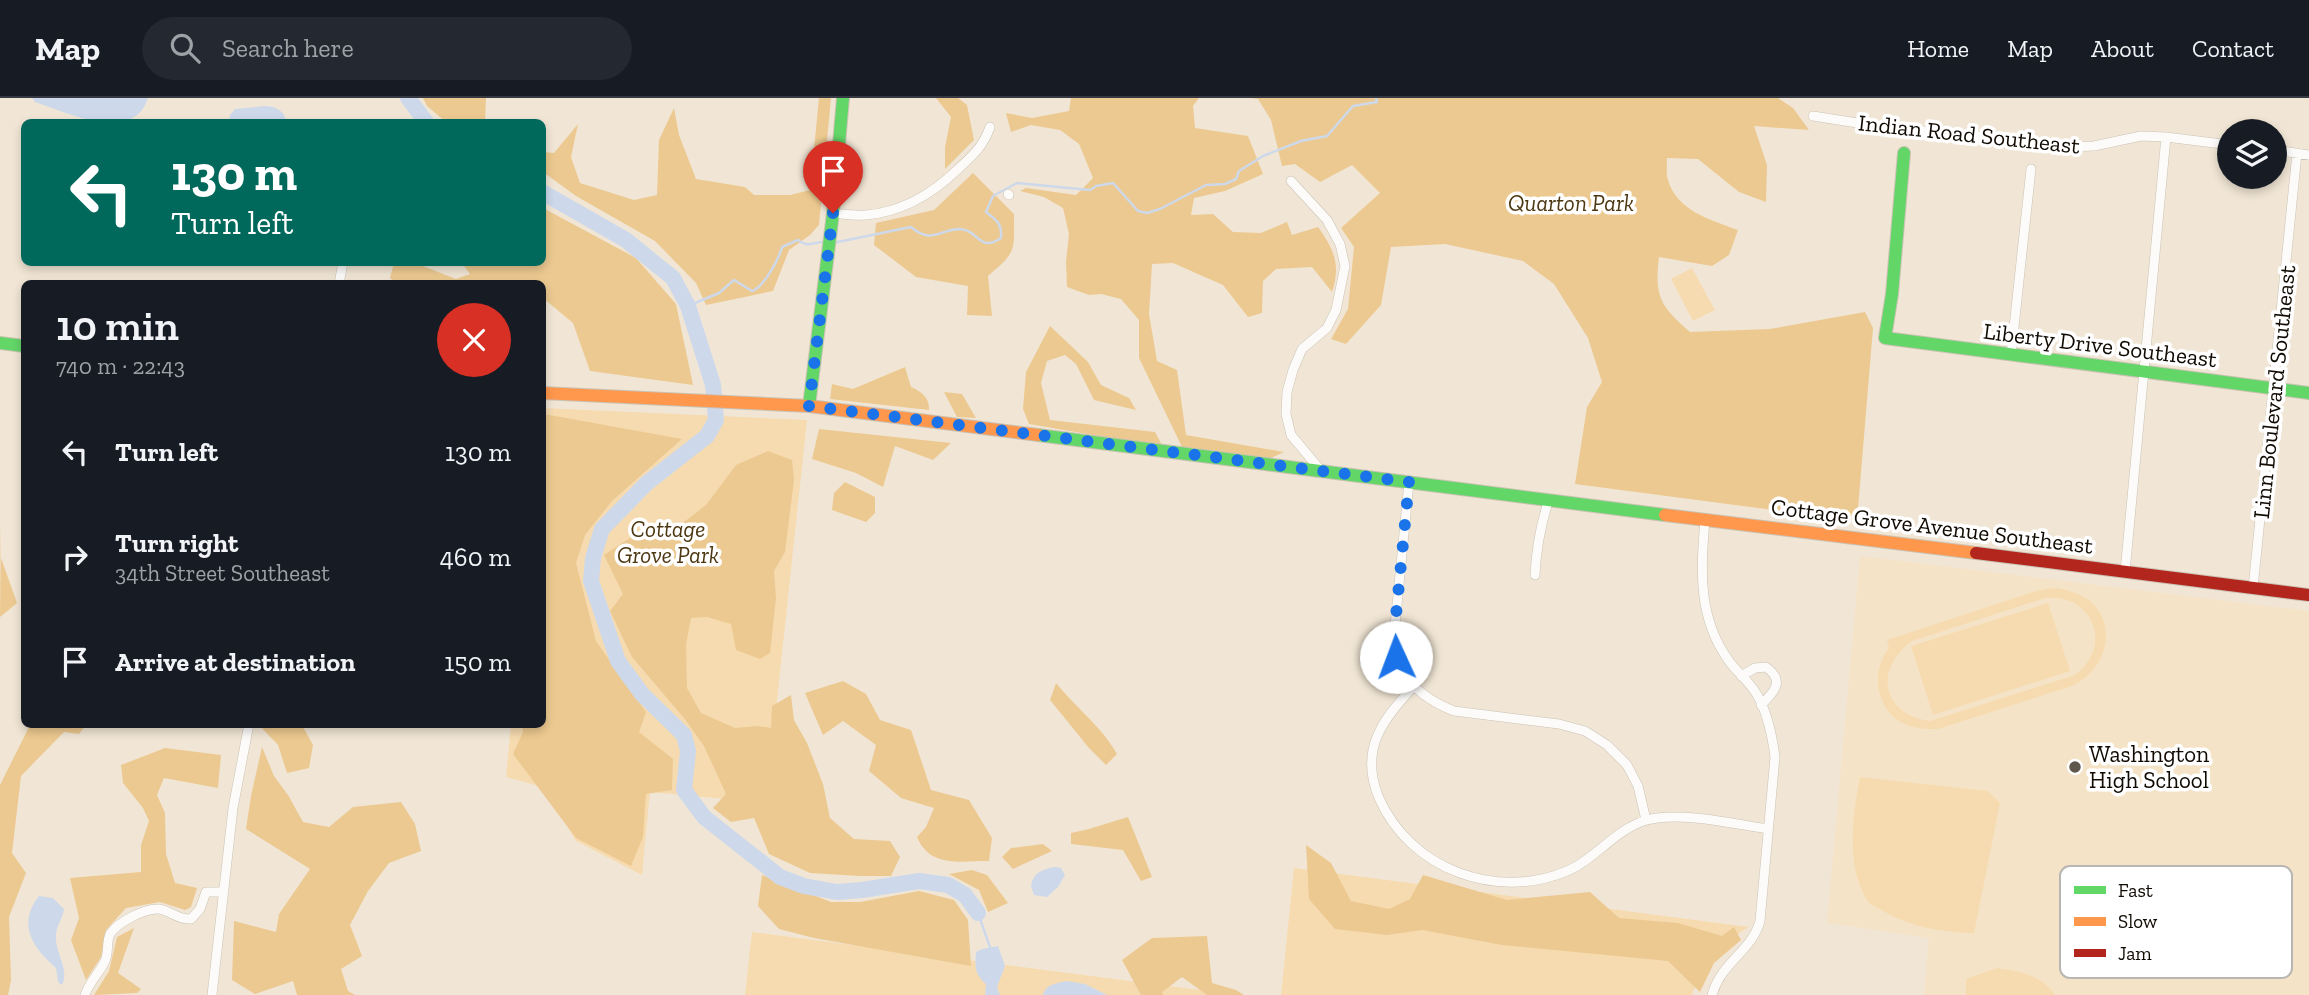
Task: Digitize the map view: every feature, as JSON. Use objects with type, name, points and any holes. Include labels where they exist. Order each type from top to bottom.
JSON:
[{"type":"main road","points":[[809,406],[844,98]]},
{"type":"main road","name":"Liberty Drive Southeast","points":[[1904,153],[1892,294],[1885,338],[2309,393]]},
{"type":"main road","points":[[0,343],[21,346]]},
{"type":"main road","name":"Cottage Grove Avenue Southeast","points":[[546,393],[809,406],[2309,595]]},
{"type":"street","name":"Indian Road Southeast","points":[[1813,116],[2064,147],[2094,146],[2141,136],[2166,136],[2217,143]]},
{"type":"street","points":[[833,213],[865,215],[920,200],[974,154],[984,143],[990,127]]},
{"type":"street","points":[[2125,572],[2166,136]]},
{"type":"street","points":[[2287,152],[2309,155]]},
{"type":"street","name":"Linn Boulevard Southeast","points":[[2253,588],[2297,153]]},
{"type":"street","points":[[2011,355],[2031,169]]},
{"type":"street","points":[[1291,181],[1327,220],[1340,244],[1345,266],[1336,310],[1327,328],[1302,349],[1287,392],[1286,414],[1291,435],[1322,472]]},
{"type":"street","points":[[1409,482],[1394,636],[1396,657],[1403,673],[1422,694],[1438,705],[1454,711],[1559,724],[1585,731],[1607,745],[1627,765],[1638,786],[1646,820]]},
{"type":"street","points":[[1535,575],[1540,531],[1549,499]]},
{"type":"street","points":[[1705,519],[1701,571],[1703,601],[1728,660],[1754,690],[1761,705],[1772,737],[1775,757],[1760,921],[1756,934],[1724,968],[1712,995]]},
{"type":"street","points":[[1741,676],[1755,668],[1766,667],[1774,673],[1777,682],[1773,693],[1761,705]]},
{"type":"street","points":[[1414,686],[1380,726],[1371,764],[1374,783],[1389,817],[1412,846],[1449,870],[1493,881],[1517,882],[1544,878],[1568,871],[1612,838],[1646,820],[1665,817],[1768,829]]},
{"type":"street","points":[[212,995],[233,808],[248,728]]},
{"type":"street","points":[[85,995],[107,957],[110,935],[121,924],[144,912],[157,909],[191,919],[200,909],[206,892],[224,892]]},
{"type":"shaded area","name":"Washington High School","points":[[1860,556],[2309,611],[2309,995],[1924,995],[1929,938],[1827,923]]},
{"type":"green space","points":[[423,98],[486,98],[485,119],[442,119],[427,106]]},
{"type":"green space","points":[[819,98],[831,98],[819,225],[789,250],[773,291],[706,305],[696,283],[655,241],[576,196],[546,174],[546,152],[554,153],[578,124],[571,157],[580,183],[634,200],[657,195],[659,140],[674,108],[679,135],[696,179],[745,187],[754,195],[790,195],[810,190]]},
{"type":"green space","points":[[936,98],[958,98],[967,105],[974,140],[945,169],[945,147],[951,117]]},
{"type":"green space","points":[[1071,98],[1199,98],[1193,106],[1195,128],[1248,136],[1263,174],[1225,191],[1194,198],[1191,215],[1213,214],[1233,232],[1261,233],[1287,222],[1292,235],[1318,227],[1328,243],[1336,265],[1332,292],[1312,267],[1276,269],[1263,281],[1262,313],[1248,317],[1223,285],[1173,263],[1152,264],[1149,314],[1157,361],[1177,370],[1186,435],[1284,452],[1271,458],[1183,449],[1139,358],[1139,320],[1121,299],[1101,294],[1089,295],[1067,287],[1069,234],[1063,208],[1044,197],[1020,191],[1026,188],[1076,195],[1093,178],[1079,144],[1060,130],[1031,125],[1011,132],[1006,113],[1032,118],[1069,111]]},
{"type":"green space","name":"Quarton Park","points":[[1252,98],[1778,98],[1793,108],[1809,130],[1754,126],[1767,165],[1766,202],[1739,192],[1698,159],[1667,158],[1668,180],[1679,199],[1696,213],[1738,230],[1729,255],[1712,266],[1659,257],[1659,292],[1666,308],[1690,332],[1770,329],[1865,312],[1873,328],[1857,521],[1575,484],[1587,407],[1602,382],[1588,338],[1554,284],[1523,261],[1445,244],[1391,247],[1381,305],[1346,344],[1331,339],[1348,309],[1354,247],[1341,228],[1380,193],[1352,165],[1320,182],[1295,164],[1282,166],[1271,120],[1258,99]]},
{"type":"green space","points":[[973,173],[1014,214],[1012,250],[988,276],[992,316],[967,315],[968,286],[916,277],[874,245],[876,223],[934,210]]},
{"type":"green space","points":[[546,210],[636,258],[676,304],[693,385],[590,371],[573,323],[546,300],[546,280],[392,280],[390,278],[393,266],[423,266],[456,279],[470,274],[464,266],[546,266]]},
{"type":"green space","points":[[1692,268],[1715,310],[1693,321],[1671,279]]},
{"type":"green space","points":[[1050,326],[1088,362],[1101,385],[1129,398],[1136,410],[1094,400],[1076,364],[1065,355],[1047,361],[1041,383],[1050,420],[1155,432],[1163,447],[1029,424],[1023,409],[1026,372]]},
{"type":"green space","points":[[905,367],[911,387],[924,395],[929,410],[830,399],[832,384],[853,389]]},
{"type":"green space","points":[[944,392],[962,394],[976,418],[957,417]]},
{"type":"green space","name":"Cottage Grove Park","points":[[546,408],[807,420],[766,803],[650,792],[642,875],[576,841],[543,787],[506,777],[511,728],[546,728]]},
{"type":"green space","points":[[546,414],[682,439],[612,501],[585,535],[576,563],[596,641],[646,712],[639,732],[673,759],[672,790],[646,794],[643,837],[631,866],[576,838],[513,754],[522,728],[546,728]]},
{"type":"green space","points":[[819,429],[951,443],[933,460],[895,446],[883,487],[856,473],[812,459]]},
{"type":"green space","points":[[768,451],[792,460],[794,480],[785,552],[774,571],[776,598],[770,653],[760,659],[736,650],[731,624],[707,617],[691,618],[686,645],[687,688],[701,713],[735,728],[771,728],[772,706],[791,695],[794,720],[807,743],[823,784],[830,818],[854,839],[890,841],[900,857],[891,876],[810,873],[769,854],[754,818],[731,822],[713,808],[726,794],[704,746],[632,657],[610,611],[623,594],[604,555],[642,530],[679,526],[706,505],[736,465]]},
{"type":"green space","points":[[845,482],[875,497],[875,513],[866,522],[832,510],[834,493]]},
{"type":"green space","points":[[1,519],[1,558],[17,603],[0,617]]},
{"type":"green space","points":[[2063,589],[2081,596],[2090,601],[2105,624],[2104,650],[2099,662],[2081,681],[1938,729],[1909,726],[1895,718],[1888,710],[1882,701],[1878,679],[1879,668],[1889,648],[1887,640],[2036,591]],"holes":[[[2045,598],[2062,599],[2075,604],[2086,613],[2093,624],[2094,650],[2087,663],[2075,675],[1930,721],[1901,710],[1893,700],[1888,689],[1892,664],[1912,641]]]},
{"type":"green space","points":[[2048,603],[2070,671],[1933,715],[1911,646]]},
{"type":"green space","points":[[843,681],[866,694],[880,720],[911,730],[931,790],[969,800],[992,838],[989,861],[947,861],[930,854],[917,837],[926,827],[934,808],[901,798],[869,771],[876,745],[843,721],[823,735],[805,693]]},
{"type":"green space","points":[[1056,683],[1104,735],[1117,754],[1106,765],[1050,700]]},
{"type":"green space","points":[[28,728],[84,728],[79,734],[64,732],[21,776],[12,853],[26,873],[9,917],[11,980],[8,995],[0,995],[0,785]]},
{"type":"green space","points":[[262,728],[304,728],[313,745],[309,768],[287,773],[278,745]]},
{"type":"green space","points":[[262,747],[274,776],[303,822],[329,827],[353,807],[401,802],[415,824],[421,851],[389,863],[368,891],[350,925],[362,956],[341,969],[348,991],[355,995],[297,995],[293,981],[255,994],[232,980],[234,921],[276,932],[279,914],[310,869],[246,829]]},
{"type":"green space","points":[[165,748],[221,755],[218,788],[164,778],[157,795],[165,813],[166,854],[175,883],[197,888],[191,907],[185,910],[160,902],[126,908],[106,930],[101,957],[86,980],[71,940],[79,918],[70,878],[141,872],[141,845],[149,821],[143,808],[123,783],[121,765]]},
{"type":"green space","points":[[1860,777],[1988,791],[2000,803],[1974,933],[1937,930],[1914,924],[1891,915],[1868,901],[1860,886],[1853,855],[1853,823]]},
{"type":"green space","points":[[1128,817],[1152,877],[1141,881],[1123,850],[1071,844],[1071,833]]},
{"type":"green space","points":[[1043,844],[1052,851],[1013,869],[1002,857],[1011,848]]},
{"type":"green space","points":[[1306,845],[1331,863],[1351,901],[1389,909],[1410,899],[1423,875],[1507,900],[1590,892],[1619,918],[1678,923],[1722,936],[1734,927],[1741,940],[1714,963],[1700,992],[1668,961],[1502,945],[1422,930],[1387,935],[1335,929],[1309,899]]},
{"type":"green space","points":[[1294,868],[1749,927],[1715,956],[1692,995],[1281,995]]},
{"type":"green space","points":[[972,870],[987,875],[1008,903],[988,912],[979,890],[949,874]]},
{"type":"green space","points":[[762,875],[831,902],[860,902],[919,891],[954,900],[968,920],[971,966],[814,938],[779,929],[758,906]]},
{"type":"green space","points":[[134,928],[118,973],[141,989],[137,993],[94,995],[109,971],[117,937]]},
{"type":"green space","points":[[752,932],[1238,995],[745,995]]},
{"type":"green space","points":[[1207,936],[1212,983],[1244,995],[1207,995],[1182,977],[1162,992],[1163,995],[1141,995],[1122,960],[1152,938]]},
{"type":"green space","points":[[1997,968],[2037,978],[2055,995],[1966,995],[1966,979]]},
{"type":"water","points":[[32,98],[148,98],[140,112],[130,119],[80,118],[35,102]]},
{"type":"water","points":[[273,107],[285,119],[229,119],[235,109]]},
{"type":"water","points":[[1061,868],[1065,875],[1058,887],[1047,897],[1034,895],[1031,886],[1036,875],[1042,870]]},
{"type":"water","points":[[39,896],[53,898],[64,909],[56,936],[64,973],[62,985],[58,982],[56,968],[40,952],[30,935],[29,916]]},
{"type":"water","points":[[998,946],[1005,966],[997,987],[1000,995],[985,995],[986,984],[976,970],[976,952]]},
{"type":"water","points":[[1067,981],[1085,984],[1107,995],[1043,995],[1049,986]]},
{"type":"waterway","points":[[408,98],[424,119]]},
{"type":"waterway","points":[[833,243],[911,227],[930,236],[953,230],[966,230],[983,242],[994,242],[1001,238],[1001,229],[996,220],[986,212],[993,196],[1017,183],[1090,190],[1113,183],[1138,211],[1147,213],[1206,185],[1225,184],[1236,179],[1239,171],[1263,156],[1301,141],[1327,136],[1353,106],[1377,102],[1376,98]]},
{"type":"waterway","points":[[546,194],[626,240],[673,278],[688,306],[713,385],[716,420],[707,436],[647,483],[602,529],[593,558],[591,581],[618,661],[642,694],[684,735],[688,751],[684,790],[704,817],[780,877],[804,886],[837,892],[919,881],[948,885],[965,895],[978,913]]},
{"type":"waterway","points":[[688,306],[719,293],[734,280],[752,291],[756,289],[770,272],[782,247],[798,240],[808,244],[826,242]]},
{"type":"waterway","points":[[978,913],[991,950]]},
{"type":"traffic: fast","points":[[809,406],[833,213],[843,98]]},
{"type":"traffic: fast","points":[[1904,153],[1892,294],[1885,338],[2309,393]]},
{"type":"traffic: fast","points":[[0,343],[21,346]]},
{"type":"traffic: fast","points":[[1038,435],[1665,515]]},
{"type":"traffic: slow","points":[[546,393],[809,406],[1038,435]]},
{"type":"traffic: slow","points":[[1665,515],[1976,553]]},
{"type":"traffic: jam","points":[[1976,553],[2309,595]]},
{"type":"place","name":"Washington High School","points":[[2075,767]]},
{"type":"route","points":[[833,213],[809,406],[1409,482],[1394,636],[1396,657]]}]
